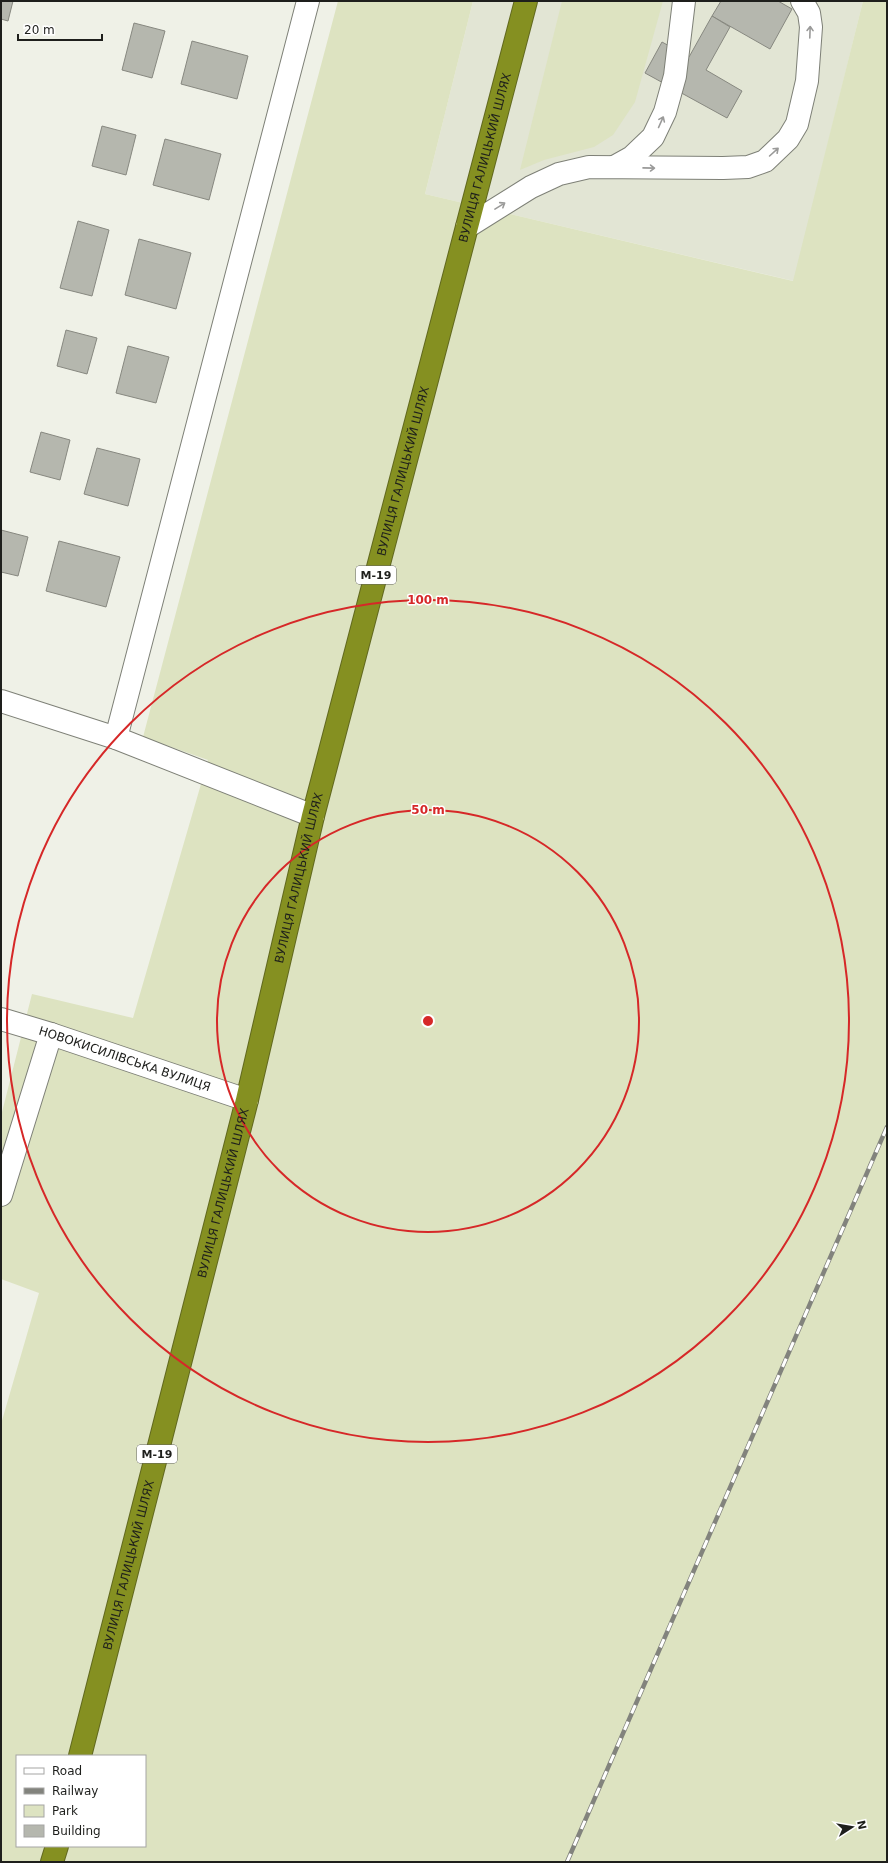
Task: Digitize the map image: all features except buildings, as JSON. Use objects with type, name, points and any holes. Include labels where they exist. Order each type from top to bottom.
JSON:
[{"type":"highway","name":"ВУЛИЦЯ ГАЛИЦЬКИЙ ШЛЯХ","points":[[80,1755],[247,1100],[313,816],[526,1]]},
{"type":"highway","points":[[52,1862],[57,1847]]},
{"type":"street","points":[[116,738],[308,1]]},
{"type":"street","points":[[614,167],[632,157],[653,137],[665,112],[675,76],[684,1]]},
{"type":"street","points":[[467,227],[531,187],[559,174],[589,167],[723,168],[748,167],[765,161],[788,139],[797,124],[807,82],[811,27],[809,13],[802,1]]},
{"type":"street","points":[[1,701],[116,738],[313,816]]},
{"type":"street","name":"НОВОКИСИЛІВСЬКА ВУЛИЦЯ","points":[[1,1019],[247,1100]]},
{"type":"street","points":[[1,1194],[50,1034]]},
{"type":"shaded area","points":[[473,1],[863,1],[794,281],[425,194]]},
{"type":"green space","points":[[338,1],[473,1],[425,194],[793,281],[863,1],[887,1],[887,1862],[1,1862],[1,1424],[39,1293],[1,1279],[1,1116],[32,994],[133,1018],[208,760],[143,737]]},
{"type":"green space","points":[[562,1],[663,1],[635,102],[613,135],[594,147],[544,160],[520,170]]},
{"type":"railway","points":[[567,1862],[887,1127]]}]
